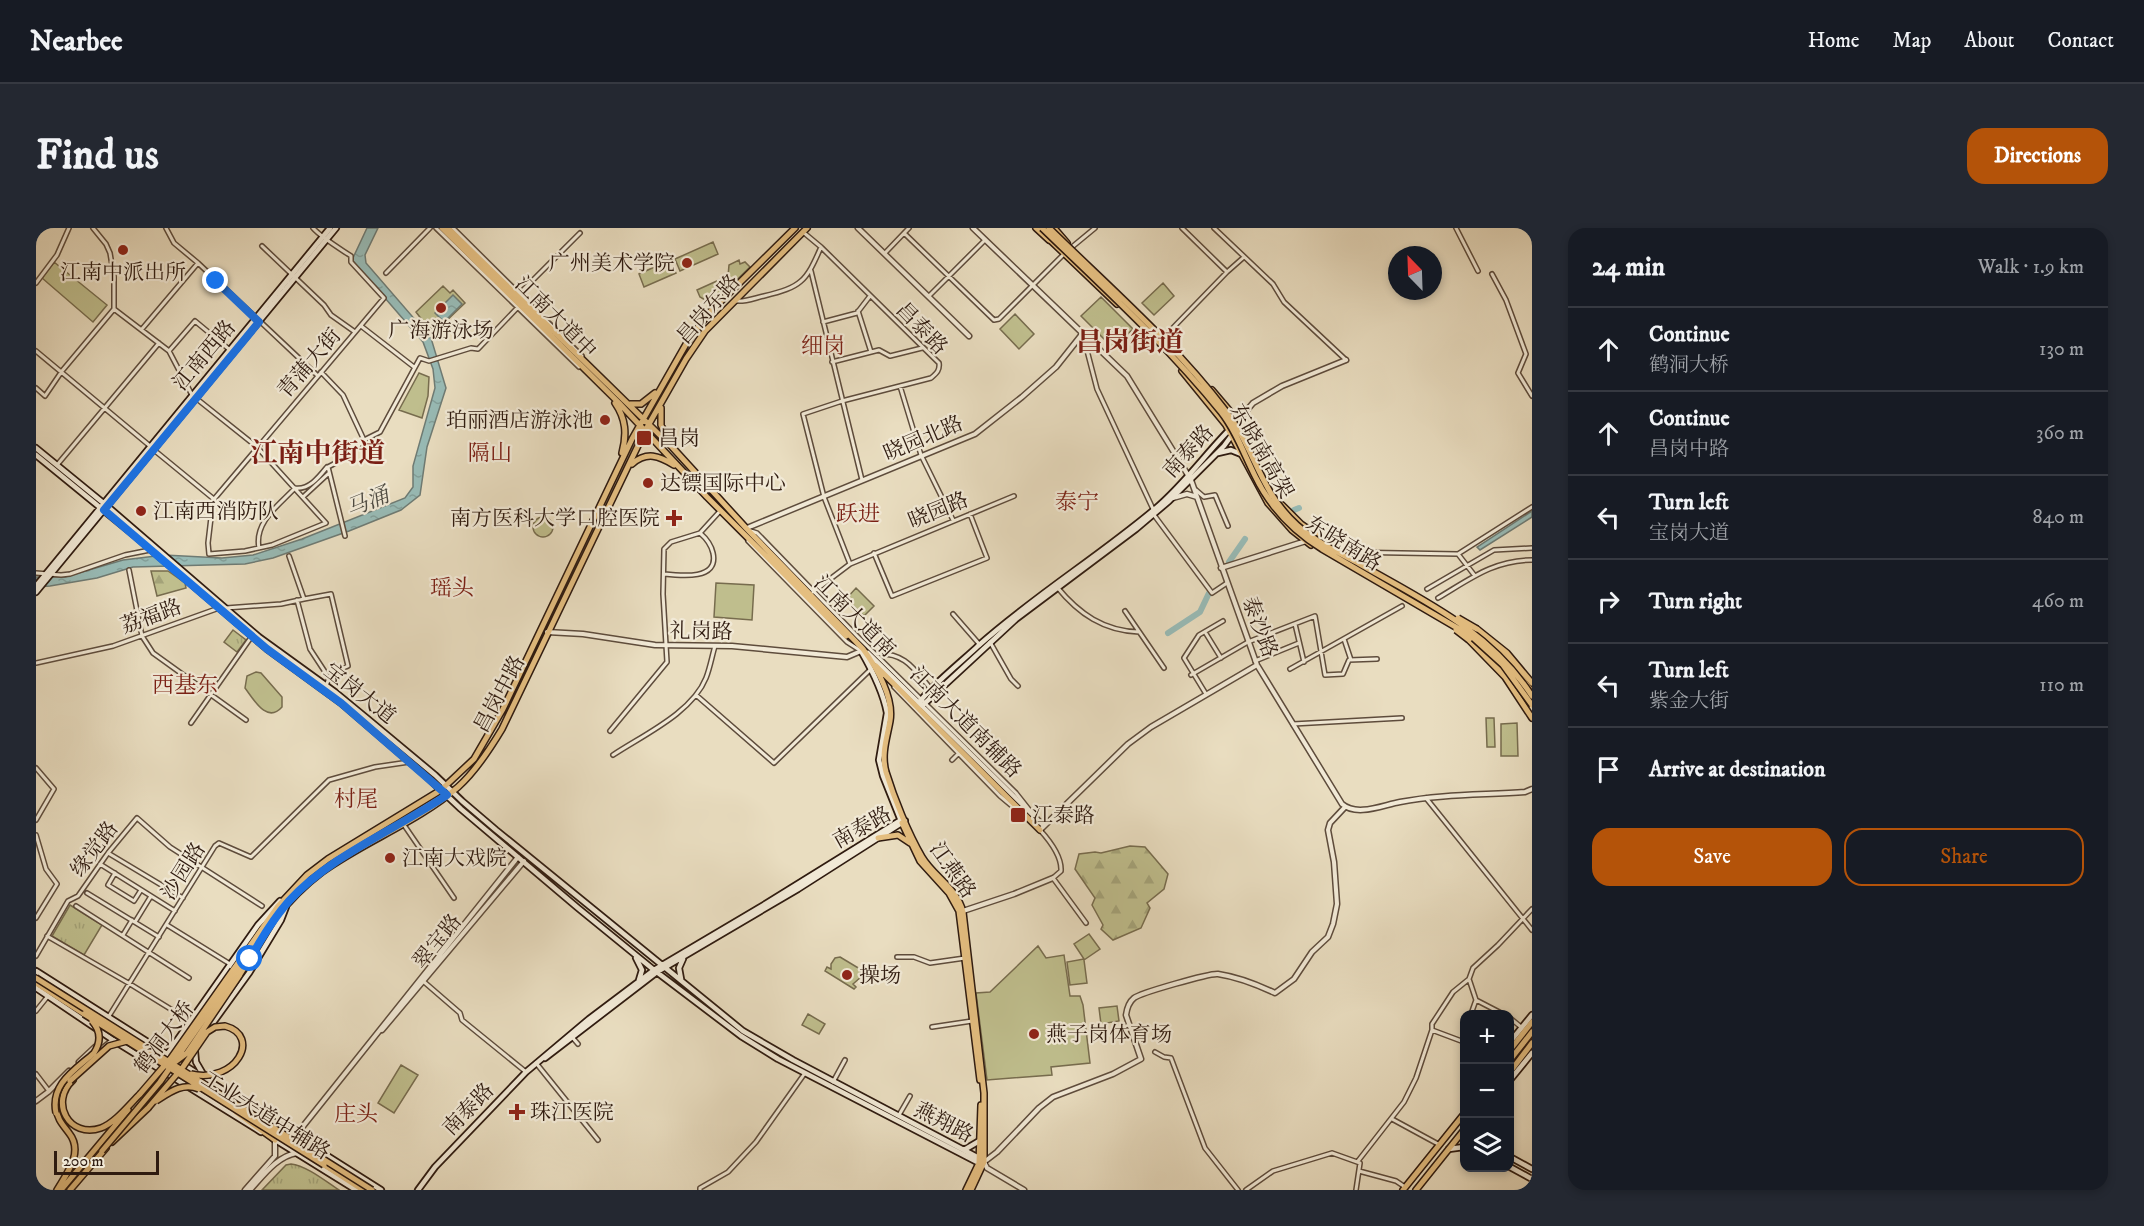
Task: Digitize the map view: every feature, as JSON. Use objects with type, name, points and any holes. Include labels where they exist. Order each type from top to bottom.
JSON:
[{"type":"main road","points":[[325,238],[330,228]]},
{"type":"main road","points":[[36,590],[325,238],[336,228]]},
{"type":"main road","name":"江南大道中","points":[[442,228],[455,243],[589,365],[649,424]]},
{"type":"main road","name":"江南大道中","points":[[448,228],[466,243],[645,431]]},
{"type":"main road","name":"昌岗东路","points":[[643,418],[699,324],[795,228]]},
{"type":"main road","name":"东晓南路","points":[[1037,228],[1165,352],[1216,410],[1231,432],[1268,504],[1286,525],[1306,541],[1464,633],[1500,666],[1532,710]]},
{"type":"main road","name":"东晓南高架","points":[[1037,228],[1167,350],[1216,406],[1234,431],[1261,488],[1285,520],[1316,545],[1465,632],[1487,649],[1513,676],[1532,705]]},
{"type":"main road","name":"东晓南路","points":[[1053,228],[1164,337],[1220,399],[1237,422],[1269,487],[1283,507],[1301,524],[1324,540],[1477,632],[1511,663],[1532,692]]},
{"type":"main road","name":"东晓南高架","points":[[1053,228],[1171,347],[1222,406],[1237,427],[1266,487],[1286,514],[1316,539],[1443,612],[1482,638],[1509,665],[1532,696]]},
{"type":"main road","name":"昌岗东路","points":[[649,424],[705,331],[805,230]]},
{"type":"main road","name":"江南西路","points":[[194,397],[230,350],[257,321]]},
{"type":"main road","points":[[630,404],[637,405],[646,402],[663,383]]},
{"type":"main road","points":[[607,391],[625,420],[626,441],[619,466]]},
{"type":"main road","points":[[662,403],[661,425],[672,447]]},
{"type":"main road","name":"昌岗中路","points":[[286,900],[307,875],[328,859],[444,788],[466,769],[490,732],[643,418]]},
{"type":"main road","name":"南泰路","points":[[1154,513],[1216,454],[1237,422]]},
{"type":"main road","name":"昌岗中路","points":[[286,900],[323,872],[450,794],[478,766],[498,736],[541,650],[649,424]]},
{"type":"main road","name":"江南大道南","points":[[649,424],[792,579],[956,739],[960,752],[1042,828]]},
{"type":"main road","name":"江南大道南","points":[[645,431],[721,510],[745,530]]},
{"type":"main road","name":"南泰路","points":[[921,703],[1012,617],[1057,586],[1173,498],[1231,432]]},
{"type":"main road","name":"宝岗大道","points":[[36,448],[103,507]]},
{"type":"main road","points":[[1216,454],[1231,450],[1242,455]]},
{"type":"main road","name":"宝岗大道","points":[[36,455],[136,534],[253,636],[332,696],[409,762],[444,788]]},
{"type":"main road","points":[[628,467],[642,457],[654,455],[681,469]]},
{"type":"main road","name":"宝岗大道","points":[[136,534],[151,550],[222,608],[271,647],[326,686],[444,788],[556,890],[655,971]]},
{"type":"main road","points":[[1358,564],[1478,629],[1507,653],[1532,682]]},
{"type":"main road","name":"南泰路","points":[[933,691],[1057,586]]},
{"type":"main road","points":[[1418,603],[1461,634],[1488,659],[1509,683],[1532,718]]},
{"type":"main road","points":[[533,646],[537,644],[541,650]]},
{"type":"main road","name":"江燕路","points":[[864,649],[884,688],[891,712],[884,763],[910,843],[920,861],[961,910],[980,1083],[981,1161],[966,1190]]},
{"type":"main road","name":"江燕路","points":[[864,649],[887,713],[880,754],[881,770],[903,821],[923,858],[956,895],[961,910],[982,1072],[981,1161],[971,1190]]},
{"type":"main road","name":"江南大道南","points":[[871,662],[893,683],[921,703]]},
{"type":"main road","points":[[884,688],[887,684],[893,683]]},
{"type":"main road","name":"宝岗大道","points":[[450,794],[663,967]]},
{"type":"main road","name":"南泰路","points":[[420,1190],[445,1160],[537,1064],[637,982],[685,956],[903,821]]},
{"type":"main road","name":"南泰路","points":[[663,967],[903,821]]},
{"type":"main road","points":[[878,838],[898,836],[910,843]]},
{"type":"main road","points":[[286,900],[281,920],[249,973],[171,1076],[161,1078],[158,1068],[167,1053],[190,1022],[262,937],[286,900]]},
{"type":"main road","name":"鹤洞大桥","points":[[59,1190],[171,1058],[286,900]]},
{"type":"main road","points":[[631,951],[642,970],[637,982]]},
{"type":"main road","points":[[684,984],[679,976],[679,968],[685,956]]},
{"type":"main road","name":"燕翔路","points":[[663,967],[762,1044],[963,1153]]},
{"type":"main road","name":"工业大道中辅路","points":[[36,971],[381,1190]]},
{"type":"main road","points":[[153,1057],[168,1062],[177,1061],[183,1057],[234,971]]},
{"type":"main road","points":[[69,1190],[160,1082],[234,971]]},
{"type":"main road","name":"南泰路","points":[[420,1190],[435,1167],[526,1072],[655,971]]},
{"type":"main road","name":"燕翔路","points":[[655,971],[749,1043],[981,1161]]},
{"type":"main road","points":[[36,978],[372,1190]]},
{"type":"main road","points":[[36,983],[363,1190]]},
{"type":"main road","name":"工业大道中辅路","points":[[36,988],[113,1040],[262,1132]]},
{"type":"main road","points":[[93,1027],[101,1022],[103,1012]]},
{"type":"main road","points":[[59,1190],[72,1164],[75,1149],[72,1137],[56,1113],[55,1098],[59,1086],[94,1053],[98,1044],[98,1028],[84,1014]]},
{"type":"main road","points":[[1514,1039],[1532,1015]]},
{"type":"main road","points":[[1514,1042],[1532,1022]]},
{"type":"main road","points":[[102,1151],[148,1108],[180,1071],[183,1067],[186,1063],[205,1035],[210,1030],[225,1026],[232,1028],[239,1035],[242,1047],[240,1056],[222,1073],[210,1076],[194,1075],[188,1073],[182,1070],[176,1066]]},
{"type":"main road","points":[[1514,1054],[1532,1032]]},
{"type":"main road","points":[[153,1044],[165,1046],[178,1039]]},
{"type":"main road","points":[[56,1113],[61,1090],[106,1048],[121,1041],[134,1041],[142,1045]]},
{"type":"main road","points":[[1514,1066],[1532,1043]]},
{"type":"main road","points":[[140,1094],[108,1124],[94,1130],[83,1129],[75,1125],[66,1116],[62,1106],[62,1096],[66,1087],[109,1048],[116,1044],[127,1044],[147,1053]]},
{"type":"main road","points":[[196,1045],[194,1052],[196,1062],[206,1078]]},
{"type":"main road","points":[[1514,1074],[1532,1053]]},
{"type":"main road","points":[[185,1085],[193,1076],[217,1089],[227,1091]]},
{"type":"main road","points":[[148,1108],[177,1088],[189,1086],[198,1088],[275,1140]]},
{"type":"main road","points":[[1404,1189],[1461,1118]]},
{"type":"main road","points":[[1416,1190],[1460,1135]]},
{"type":"main road","name":"工业大道中辅路","points":[[275,1140],[356,1190]]},
{"type":"main road","points":[[963,1153],[981,1140]]},
{"type":"main road","points":[[1449,1149],[1460,1148]]},
{"type":"main road","points":[[1514,1160],[1532,1169]]},
{"type":"main road","points":[[1514,1170],[1532,1179]]},
{"type":"street","points":[[36,283],[54,261],[69,228]]},
{"type":"street","points":[[36,388],[45,396],[62,371],[114,309],[111,253],[93,228]]},
{"type":"street","points":[[166,228],[174,243],[198,263],[257,321],[343,395],[364,440]]},
{"type":"street","points":[[313,228],[325,238]]},
{"type":"street","points":[[386,273],[430,228]]},
{"type":"street","points":[[436,228],[455,243]]},
{"type":"street","points":[[295,488],[308,487],[328,466],[347,458],[364,440],[381,432],[420,358],[429,361],[471,348],[478,349],[522,304],[519,293],[453,228]]},
{"type":"street","points":[[858,228],[969,336]]},
{"type":"street","points":[[885,253],[909,228]]},
{"type":"street","name":"泰沙路","points":[[973,228],[1127,376],[1195,489],[1256,663],[1345,807]]},
{"type":"street","points":[[1070,245],[1095,228]]},
{"type":"street","points":[[1182,228],[1227,272]]},
{"type":"street","points":[[1214,228],[1273,284],[1284,302],[1346,360],[1282,386],[1253,403],[1237,422]]},
{"type":"street","points":[[1456,228],[1478,271]]},
{"type":"street","name":"昌泰路","points":[[805,230],[939,363],[937,374],[931,378],[842,401],[803,414],[824,497]]},
{"type":"street","points":[[519,293],[580,233]]},
{"type":"street","points":[[904,233],[994,320],[999,319],[1064,254]]},
{"type":"street","name":"青蒲大街","points":[[215,500],[384,298],[351,262],[351,256],[325,238]]},
{"type":"street","points":[[929,296],[985,240]]},
{"type":"street","points":[[262,246],[324,305],[331,315],[356,332]]},
{"type":"street","points":[[735,300],[738,302],[789,290],[811,271],[821,247]]},
{"type":"street","points":[[1164,337],[1244,257]]},
{"type":"street","points":[[142,329],[198,263]]},
{"type":"street","points":[[811,271],[862,480]]},
{"type":"street","points":[[1492,274],[1506,300],[1526,354],[1518,373],[1532,396]]},
{"type":"street","points":[[823,322],[858,311],[870,296]]},
{"type":"street","points":[[36,351],[215,500],[208,543],[209,554],[259,548],[326,522],[257,447],[194,397],[169,351],[114,309]]},
{"type":"street","points":[[858,311],[871,352]]},
{"type":"street","points":[[169,351],[195,321],[230,350]]},
{"type":"street","points":[[361,326],[414,368]]},
{"type":"street","points":[[1083,333],[1097,389],[1154,513],[1212,593],[1227,584]]},
{"type":"street","name":"晓园北路","points":[[745,530],[975,434],[1056,367],[1083,333]]},
{"type":"street","points":[[57,465],[159,343]]},
{"type":"street","points":[[832,362],[879,350],[890,356],[923,348]]},
{"type":"street","points":[[900,386],[921,455],[953,520]]},
{"type":"street","points":[[328,466],[345,536]]},
{"type":"street","points":[[303,497],[329,472]]},
{"type":"street","points":[[259,548],[257,540],[262,523],[295,488]]},
{"type":"street","points":[[1195,489],[1204,497],[1215,495],[1228,526]]},
{"type":"street","points":[[1173,498],[1187,494],[1197,497]]},
{"type":"street","name":"晓园路","points":[[813,592],[850,564],[1014,496]]},
{"type":"street","points":[[824,497],[850,564]]},
{"type":"street","points":[[1343,552],[1458,554],[1532,507]]},
{"type":"street","points":[[610,731],[667,662],[664,549],[671,542],[700,533],[721,510]]},
{"type":"street","points":[[874,554],[892,597],[987,558],[970,513]]},
{"type":"street","points":[[1301,524],[1305,530],[1306,541]]},
{"type":"street","points":[[664,574],[692,575],[712,568],[714,558],[712,546],[700,533]]},
{"type":"street","points":[[1221,568],[1306,541],[1324,540]]},
{"type":"street","points":[[1426,589],[1494,550],[1532,548]]},
{"type":"street","points":[[36,573],[70,574],[125,555],[151,550]]},
{"type":"street","points":[[1458,554],[1475,576]]},
{"type":"street","points":[[289,556],[304,599]]},
{"type":"street","points":[[1438,598],[1499,563],[1532,560]]},
{"type":"street","points":[[129,570],[142,636],[153,653],[246,720]]},
{"type":"street","points":[[792,579],[813,592],[827,614]]},
{"type":"street","points":[[1057,586],[1085,615],[1101,624],[1123,631],[1139,632]]},
{"type":"street","name":"荔福路","points":[[36,663],[113,646],[222,608],[281,604],[331,594],[348,666],[332,673],[329,678]]},
{"type":"street","points":[[297,600],[310,649],[329,678],[326,686]]},
{"type":"street","points":[[1290,669],[1402,606]]},
{"type":"street","points":[[1125,611],[1164,668]]},
{"type":"street","points":[[953,614],[980,645]]},
{"type":"street","points":[[1193,674],[1248,642],[1315,616],[1325,675],[1343,674],[1349,660],[1377,659]]},
{"type":"street","points":[[1206,694],[1184,658],[1199,635],[1223,621]]},
{"type":"street","points":[[1295,624],[1304,662]]},
{"type":"street","name":"礼岗路","points":[[541,629],[549,633],[583,634],[630,643],[667,646],[715,646],[842,656],[851,656],[864,649]]},
{"type":"street","points":[[1205,632],[1221,658]]},
{"type":"street","points":[[191,723],[253,636]]},
{"type":"street","points":[[1344,639],[1351,660]]},
{"type":"street","points":[[990,642],[1011,679],[1018,686]]},
{"type":"street","points":[[961,910],[1053,878],[1063,869],[1042,828],[1128,744],[1151,727],[1256,663],[1299,643]]},
{"type":"street","points":[[613,756],[684,708],[696,695],[706,678],[715,646]]},
{"type":"street","name":"江南大道南辅路","points":[[864,649],[875,654],[921,703]]},
{"type":"street","points":[[875,654],[898,656],[910,664],[933,691]]},
{"type":"street","points":[[696,695],[774,763],[871,669]]},
{"type":"street","name":"江南大道南辅路","points":[[893,683],[897,691],[960,752]]},
{"type":"street","points":[[1293,724],[1402,718]]},
{"type":"street","name":"江南大道南","points":[[956,739],[1011,797]]},
{"type":"street","points":[[952,760],[960,752]]},
{"type":"street","name":"沙园路","points":[[109,1016],[215,846],[219,843],[251,857],[329,780],[375,767],[409,762]]},
{"type":"street","points":[[36,768],[54,789],[36,820]]},
{"type":"street","points":[[1024,1190],[987,1168],[981,1161],[997,1152],[1053,1097],[1113,1074],[1141,1059],[1126,1015],[1129,1004],[1137,996],[1214,974],[1262,986],[1275,993],[1292,980],[1312,952],[1328,937],[1333,924],[1337,904],[1334,862],[1328,830],[1330,823],[1345,807],[1360,810],[1426,798],[1526,792],[1532,789]]},
{"type":"street","points":[[1426,798],[1532,930]]},
{"type":"street","name":"缘觉路","points":[[36,956],[68,901],[78,896],[108,853],[137,818],[170,847],[202,868]]},
{"type":"street","points":[[403,824],[454,898]]},
{"type":"street","points":[[36,835],[46,869],[57,884],[36,918]]},
{"type":"street","points":[[108,853],[183,898]]},
{"type":"street","name":"翠宝路","points":[[422,980],[519,856]]},
{"type":"street","name":"翠宝路","points":[[296,1135],[373,1038],[524,861]]},
{"type":"street","points":[[100,864],[175,911]]},
{"type":"street","points":[[202,868],[262,906]]},
{"type":"street","points":[[115,873],[108,885],[134,901],[141,890]]},
{"type":"street","points":[[545,880],[550,880],[551,875]]},
{"type":"street","points":[[1053,878],[1086,922]]},
{"type":"street","points":[[556,890],[557,886],[562,884]]},
{"type":"street","points":[[87,893],[159,937]]},
{"type":"street","points":[[123,935],[151,896]]},
{"type":"street","points":[[76,906],[189,978]]},
{"type":"street","points":[[1356,1190],[1359,1162],[1404,1102],[1412,1086],[1432,1030],[1432,1024],[1453,992],[1469,979],[1473,968],[1532,909]]},
{"type":"street","points":[[167,925],[234,971]]},
{"type":"street","points":[[47,936],[190,1022]]},
{"type":"street","points":[[642,960],[647,959],[647,955]]},
{"type":"street","points":[[897,957],[914,957],[930,963],[965,958]]},
{"type":"street","points":[[672,983],[677,978]]},
{"type":"street","points":[[1469,979],[1476,1000],[1472,1010]]},
{"type":"street","points":[[422,980],[460,1013],[462,1020],[526,1072]]},
{"type":"street","points":[[36,1011],[48,996]]},
{"type":"street","points":[[1476,1000],[1495,1010]]},
{"type":"street","points":[[36,1101],[90,1053],[115,1020]]},
{"type":"street","points":[[932,1028],[972,1021]]},
{"type":"street","points":[[1514,1022],[1521,1028]]},
{"type":"street","points":[[1432,1030],[1460,1041]]},
{"type":"street","points":[[572,1037],[578,1044]]},
{"type":"street","points":[[49,1091],[61,1085],[113,1040]]},
{"type":"street","points":[[1155,1052],[1171,1058],[1204,1148],[1238,1190]]},
{"type":"street","points":[[833,1082],[845,1060]]},
{"type":"street","points":[[537,1064],[598,1140]]},
{"type":"street","points":[[700,1190],[728,1172],[756,1142],[805,1073]]},
{"type":"street","points":[[36,1074],[49,1091]]},
{"type":"street","points":[[69,1190],[161,1078]]},
{"type":"street","points":[[898,1117],[910,1096]]},
{"type":"street","points":[[1392,1119],[1439,1145]]},
{"type":"street","points":[[262,1132],[273,1134],[275,1132],[273,1121]]},
{"type":"street","points":[[245,1190],[275,1156],[275,1140]]},
{"type":"street","points":[[250,1190],[283,1158],[297,1153]]},
{"type":"street","points":[[1246,1190],[1273,1171],[1332,1153],[1359,1162]]},
{"type":"street","points":[[1359,1171],[1396,1180],[1404,1189]]},
{"type":"green space","points":[[713,242],[718,254],[680,271],[675,259]]},
{"type":"green space","points":[[670,260],[676,273],[644,287],[639,274]]},
{"type":"green space","points":[[739,260],[740,264],[745,262],[750,267],[712,304],[700,297],[697,290],[728,276],[729,265]]},
{"type":"green space","points":[[54,262],[107,305],[93,322],[42,278]]},
{"type":"green space","points":[[1163,283],[1174,296],[1154,315],[1142,303]]},
{"type":"green space","name":"广海游泳场","points":[[443,286],[450,293],[453,290],[465,303],[444,323],[429,329],[416,312]]},
{"type":"green space","points":[[1101,297],[1133,329],[1113,348],[1081,316]]},
{"type":"green space","points":[[1015,314],[1034,334],[1019,349],[1000,329]]},
{"type":"green space","points":[[419,373],[429,377],[428,396],[422,418],[399,410]]},
{"type":"green space","points":[[543,517],[550,520],[553,527],[550,534],[543,537],[536,534],[533,527],[536,520]]},
{"type":"green space","points":[[151,571],[168,571],[185,583],[186,588],[157,596]]},
{"type":"green space","points":[[716,583],[754,585],[752,620],[714,617]]},
{"type":"green space","points":[[856,588],[874,606],[864,616],[846,599]]},
{"type":"green space","points":[[233,630],[246,640],[237,652],[224,642]]},
{"type":"green space","points":[[256,672],[261,673],[282,697],[282,707],[276,712],[266,712],[245,688],[247,676]]},
{"type":"green space","points":[[1486,718],[1494,718],[1495,747],[1487,747]]},
{"type":"green space","points":[[1517,723],[1518,756],[1501,756],[1501,724]]},
{"type":"green space","points":[[1130,846],[1145,847],[1168,874],[1164,889],[1147,903],[1150,908],[1141,928],[1113,940],[1101,929],[1103,925],[1092,905],[1095,898],[1075,869],[1079,854],[1101,853]]},
{"type":"green space","points":[[70,905],[102,925],[84,955],[52,936]]},
{"type":"green space","points":[[1089,934],[1100,949],[1084,960],[1087,983],[1070,985],[1067,962],[1084,959],[1074,944]]},
{"type":"green space","name":"燕子岗体育场","points":[[1038,946],[1046,958],[1064,955],[1070,996],[1080,996],[1083,1005],[1090,1063],[1051,1067],[1052,1075],[987,1080],[976,993],[990,992]]},
{"type":"green space","name":"操场","points":[[840,957],[860,969],[861,977],[853,984],[856,987],[854,989],[825,971],[827,967],[831,969],[835,958]]},
{"type":"green space","points":[[1117,1006],[1119,1021],[1101,1024],[1099,1008]]},
{"type":"green space","points":[[808,1014],[825,1024],[819,1034],[802,1025]]},
{"type":"green space","points":[[401,1065],[418,1075],[394,1113],[378,1103]]},
{"type":"green space","points":[[291,1164],[310,1171],[339,1190],[262,1190],[286,1165]]},
{"type":"water","points":[[367,228],[378,228],[365,255],[366,263],[431,338],[446,388],[427,447],[420,495],[401,510],[273,558],[245,564],[133,567],[97,578],[36,587],[36,577],[65,577],[123,560],[164,555],[222,558],[253,555],[302,539],[405,498],[413,487],[413,466],[435,388],[433,369],[423,342],[352,260]]},
{"type":"water","points":[[453,295],[462,304],[444,322],[435,313]]},
{"type":"water","points":[[1532,511],[1532,517],[1480,550],[1477,547]]},
{"type":"waterway","points":[[1294,510],[1299,508]]},
{"type":"waterway","points":[[1229,562],[1245,539]]},
{"type":"waterway","points":[[1168,633],[1200,612],[1209,593]]},
{"type":"place","name":"江南中派出所","points":[[123,250]]},
{"type":"place","name":"广州美术学院","points":[[687,263]]},
{"type":"place","name":"广海游泳场","points":[[441,308]]},
{"type":"place","name":"珀丽酒店游泳池","points":[[605,420]]},
{"type":"place","name":"昌岗","points":[[644,438]]},
{"type":"place","name":"达镖国际中心","points":[[648,483]]},
{"type":"place","name":"江南西消防队","points":[[141,511]]},
{"type":"place","name":"南方医科大学口腔医院","points":[[674,518]]},
{"type":"place","name":"江泰路","points":[[1018,815]]},
{"type":"place","name":"江南大戏院","points":[[390,858]]},
{"type":"place","name":"操场","points":[[847,975]]},
{"type":"place","name":"燕子岗体育场","points":[[1034,1034]]},
{"type":"place","name":"珠江医院","points":[[517,1112]]},
{"type":"district","name":"昌岗街道","points":[[1130,342]]},
{"type":"district","name":"细岗","points":[[823,345]]},
{"type":"district","name":"隔山","points":[[490,452]]},
{"type":"district","name":"江南中街道","points":[[318,453]]},
{"type":"district","name":"泰宁","points":[[1077,501]]},
{"type":"district","name":"跃进","points":[[858,513]]},
{"type":"district","name":"瑶头","points":[[452,587]]},
{"type":"district","name":"西基东","points":[[185,684]]},
{"type":"district","name":"村尾","points":[[356,798]]},
{"type":"district","name":"庄头","points":[[356,1113]]},
{"type":"route","points":[[216,281],[259,322],[104,510],[267,649],[341,703],[447,795],[310,881],[278,914],[250,959]]},
{"type":"water label","name":"马涌","points":[[367,501]]}]
